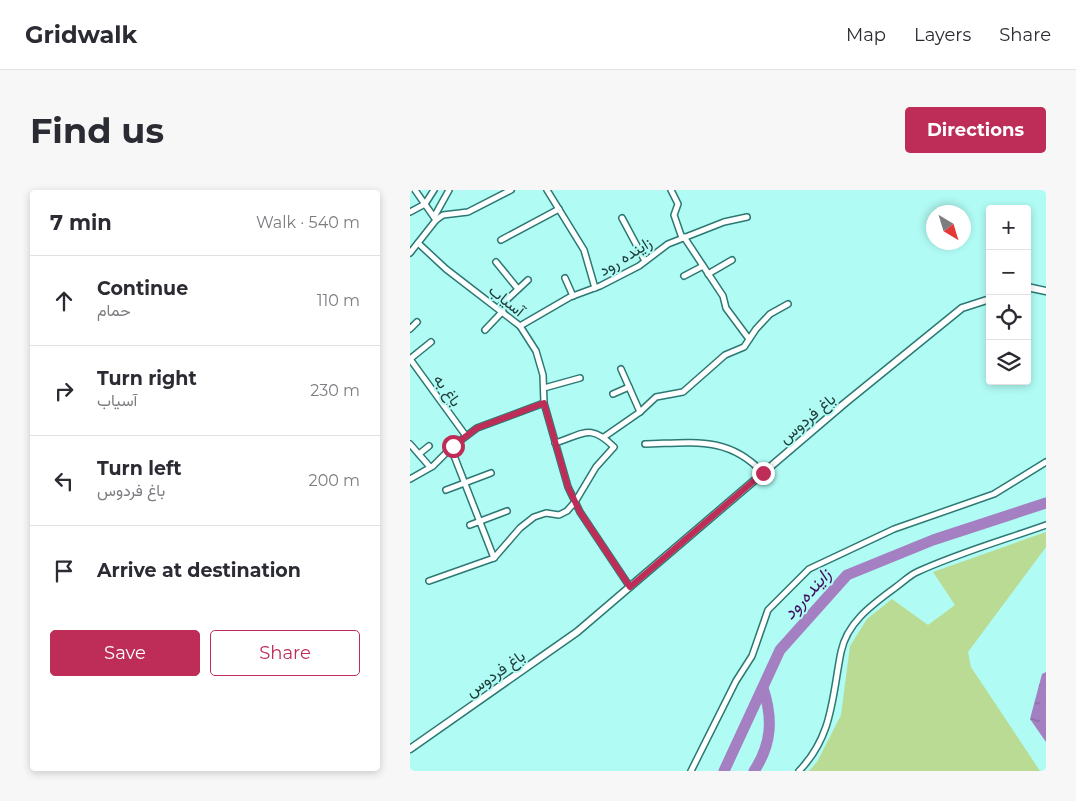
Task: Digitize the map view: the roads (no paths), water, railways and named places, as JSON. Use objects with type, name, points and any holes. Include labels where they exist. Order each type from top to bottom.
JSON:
[{"type":"street","points":[[416,190],[435,218]]},
{"type":"street","points":[[410,212],[426,204],[434,190]]},
{"type":"street","points":[[410,253],[435,218],[449,190]]},
{"type":"street","points":[[435,218],[444,214],[468,212],[511,190]]},
{"type":"street","points":[[547,190],[584,250],[595,288]]},
{"type":"street","points":[[671,190],[678,204],[674,215],[683,238],[723,296],[726,308],[749,339]]},
{"type":"street","points":[[501,240],[559,209]]},
{"type":"street","name":"زاینده رود","points":[[520,326],[574,296],[595,288],[645,261],[668,244],[724,222],[747,217]]},
{"type":"street","points":[[622,218],[645,261]]},
{"type":"street","name":"آسیاب","points":[[418,243],[446,269],[501,309],[520,326],[536,352],[543,375],[544,403],[568,487],[575,502],[630,587]]},
{"type":"street","points":[[708,274],[732,260]]},
{"type":"street","points":[[496,262],[518,290]]},
{"type":"street","points":[[684,276],[703,266]]},
{"type":"street","points":[[565,278],[574,296]]},
{"type":"street","points":[[485,330],[501,309],[528,280]]},
{"type":"street","points":[[1031,288],[1046,291]]},
{"type":"street","name":"باغ فردوس","points":[[410,749],[577,632],[763,473],[962,308],[986,300]]},
{"type":"street","points":[[604,438],[640,412],[656,397],[684,392],[724,355],[744,347],[770,314],[788,304]]},
{"type":"street","points":[[410,329],[417,322]]},
{"type":"street","points":[[410,359],[431,342]]},
{"type":"street","name":"باغ به","points":[[410,359],[466,436]]},
{"type":"street","points":[[621,369],[640,412]]},
{"type":"street","points":[[544,388],[580,378]]},
{"type":"street","points":[[612,394],[629,387]]},
{"type":"street","points":[[410,479],[430,467],[466,436],[499,418],[544,403]]},
{"type":"street","points":[[428,581],[494,558],[520,528],[534,517],[546,513],[559,515],[567,511],[575,502],[586,481],[614,447],[593,431],[555,443]]},
{"type":"street","points":[[645,444],[711,442],[743,455],[763,473]]},
{"type":"street","points":[[419,454],[429,446]]},
{"type":"street","points":[[411,447],[430,467]]},
{"type":"street","points":[[451,448],[494,558]]},
{"type":"street","points":[[691,771],[736,681],[752,656],[768,610],[809,569],[894,529],[994,494],[1046,462]]},
{"type":"street","points":[[446,490],[491,473]]},
{"type":"street","points":[[470,525],[507,511]]},
{"type":"street","points":[[799,771],[811,758],[820,743],[831,715],[841,650],[850,630],[864,610],[916,572],[1046,525]]},
{"type":"water","points":[[1046,672],[1046,742],[1030,719],[1042,674]]},
{"type":"waterway","name":"زاینده‌رود","points":[[724,771],[780,650],[847,575],[933,540],[1046,503]]},
{"type":"waterway","points":[[754,771],[764,751],[769,731],[768,710],[763,688]]}]
